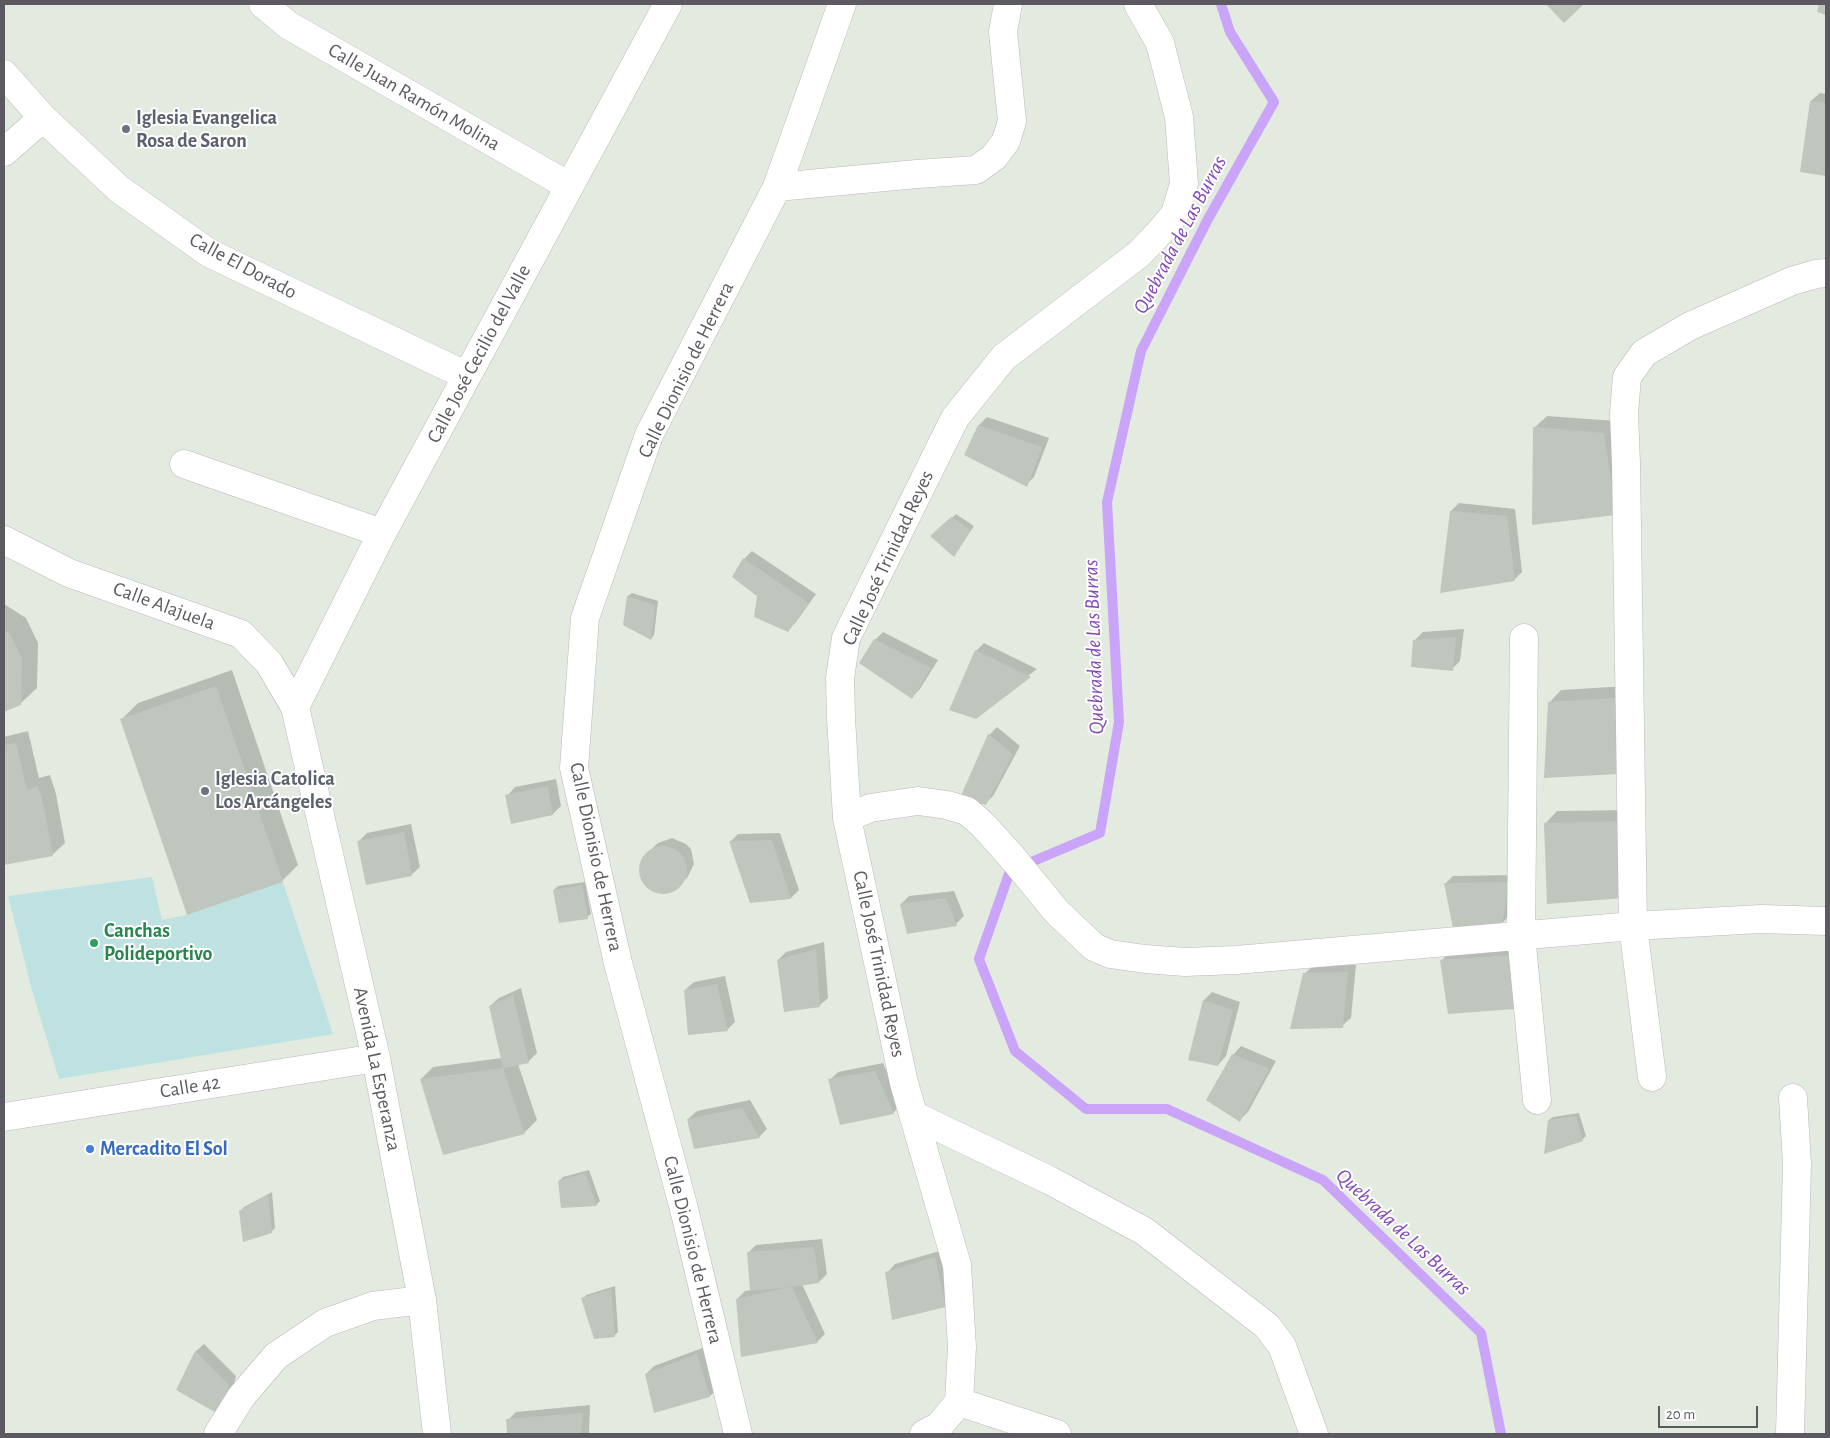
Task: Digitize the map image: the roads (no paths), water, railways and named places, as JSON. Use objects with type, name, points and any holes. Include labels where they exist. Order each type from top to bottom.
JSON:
[{"type":"street","name":"Calle Juan Ramón Molina","points":[[263,4],[288,25],[569,186]]},
{"type":"street","name":"Calle José Cecilio del Valle","points":[[295,707],[380,535],[668,4]]},
{"type":"street","points":[[842,4],[778,187],[976,170],[994,157],[1006,141],[1012,121],[1003,32],[1008,4]]},
{"type":"street","name":"Calle José Trinidad Reyes","points":[[959,1402],[962,1347],[957,1265],[904,1083],[848,818],[840,678],[846,638],[955,418],[1004,357],[1139,254],[1160,233],[1175,214],[1184,184],[1180,117],[1160,43],[1138,4]]},
{"type":"street","name":"Calle El Dorado","points":[[4,74],[43,118],[119,189],[209,253],[466,376]]},
{"type":"street","points":[[4,152],[43,118]]},
{"type":"street","name":"Calle Dionisio de Herrera","points":[[738,1434],[684,1209],[618,963],[574,768],[585,618],[591,600],[649,435],[778,187]]},
{"type":"street","points":[[1652,1076],[1633,926],[1624,413],[1627,377],[1644,353],[1690,326],[1792,281],[1826,272]]},
{"type":"street","points":[[184,464],[360,526],[380,535]]},
{"type":"street","name":"Calle Alajuela","points":[[4,540],[69,573],[241,634],[269,663],[295,707]]},
{"type":"street","points":[[1524,638],[1521,935],[1536,1100]]},
{"type":"street","name":"Avenida La Esperanza","points":[[295,707],[376,1058],[422,1300],[437,1434]]},
{"type":"street","points":[[848,818],[870,808],[918,801],[948,804],[967,811],[983,825],[1011,856],[1057,912],[1094,947],[1110,954],[1145,959],[1184,962],[1236,960],[1633,926],[1761,919],[1826,921]]},
{"type":"street","name":"Calle 42","points":[[4,1117],[376,1058]]},
{"type":"street","points":[[1790,1434],[1797,1164],[1793,1098]]},
{"type":"street","points":[[913,1115],[1049,1180],[1144,1230],[1267,1326],[1282,1346],[1314,1434]]},
{"type":"street","points":[[218,1434],[241,1397],[276,1356],[325,1323],[373,1306],[422,1300]]},
{"type":"street","points":[[924,1434],[939,1426],[959,1402],[1057,1434]]},
{"type":"waterway","name":"Quebrada de Las Burras","points":[[1221,4],[1230,32],[1274,102],[1208,219],[1141,351],[1107,502],[1119,722],[1100,833],[1010,871],[979,959],[1015,1051],[1086,1109],[1167,1109],[1323,1180],[1481,1333],[1501,1434]]},
{"type":"place","name":"Iglesia Evangelica Rosa de Saron","points":[[126,129]]},
{"type":"place","name":"Iglesia Catolica Los Arcángeles","points":[[205,791]]},
{"type":"place","name":"Canchas Polideportivo","points":[[94,943]]},
{"type":"place","name":"Mercadito El Sol","points":[[90,1149]]}]
